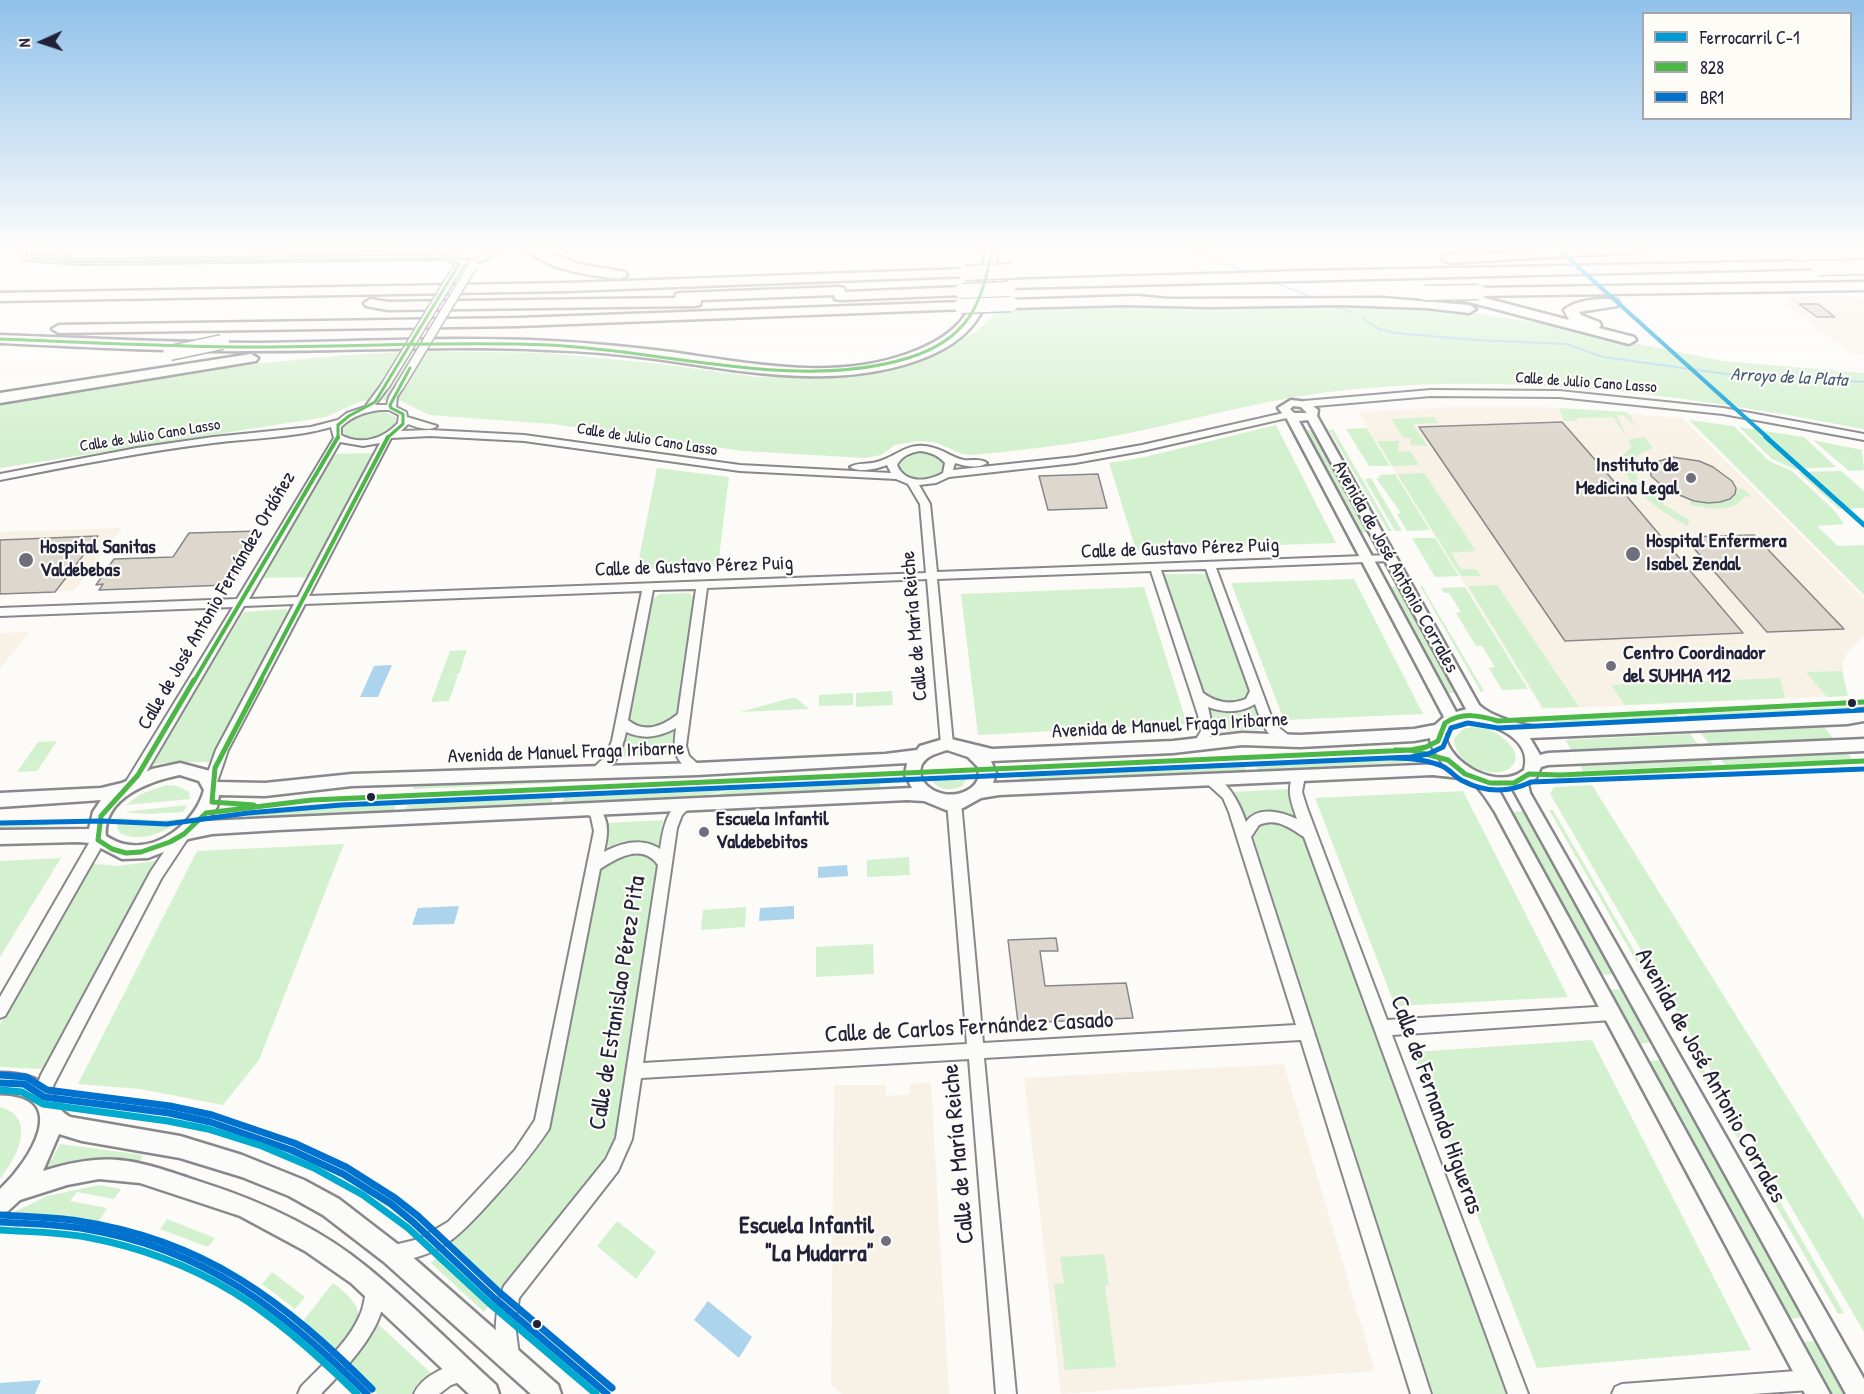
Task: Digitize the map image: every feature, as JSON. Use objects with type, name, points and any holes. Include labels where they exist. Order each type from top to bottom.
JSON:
[{"type":"highway","points":[[0,330],[242,325],[380,325],[784,313]]},
{"type":"highway","points":[[0,339],[188,347],[480,343],[647,354],[807,372],[855,370],[909,358],[952,339],[978,313]]},
{"type":"highway","points":[[1488,313],[1593,332]]},
{"type":"highway","points":[[1520,313],[1629,340]]},
{"type":"highway","points":[[1573,313],[1575,318],[1588,324],[1616,325]]},
{"type":"highway","points":[[0,397],[170,353],[222,342],[301,331],[380,325]]},
{"type":"highway","points":[[0,397],[166,370],[308,352],[389,347],[548,346]]},
{"type":"street","points":[[368,409],[385,386],[426,313]]},
{"type":"street","points":[[391,408],[393,397],[399,386],[445,313]]},
{"type":"street","name":"Calle de Julio Cano Lasso","points":[[1309,411],[1431,393],[1568,395],[1724,411],[1864,437]]},
{"type":"street","name":"Calle de Julio Cano Lasso","points":[[1309,411],[1434,399],[1562,400],[1734,418],[1864,442]]},
{"type":"street","points":[[42,1095],[47,1081],[156,875],[184,834],[206,813],[212,802],[212,785],[222,750],[390,435],[399,429],[404,419],[402,414],[391,408],[368,409]]},
{"type":"street","name":"Calle de Julio Cano Lasso","points":[[0,477],[147,450],[312,430],[340,422],[368,409]]},
{"type":"street","points":[[1288,413],[1142,448],[1075,460],[947,474],[932,482],[912,482],[898,476],[892,465],[894,460],[906,451],[915,449],[933,450],[947,458],[973,464],[1071,453],[1288,413],[1300,418],[1309,411]]},
{"type":"street","name":"Avenida de José Antonio Corrales","points":[[1309,411],[1471,703],[1481,716]]},
{"type":"street","name":"Avenida de José Antonio Corrales","points":[[1288,413],[1452,718]]},
{"type":"street","name":"Calle de Julio Cano Lasso","points":[[404,419],[426,426],[529,431],[742,462],[854,468],[875,466],[894,460]]},
{"type":"street","name":"Calle de José Antonio Fernández Ordóñez","points":[[129,786],[241,602],[337,437],[335,432],[340,422]]},
{"type":"street","name":"Calle de Julio Cano Lasso","points":[[0,484],[160,454],[243,443],[337,437],[354,443],[365,443],[390,435],[448,434],[524,438],[740,468],[898,476]]},
{"type":"street","points":[[947,458],[950,468],[947,474]]},
{"type":"street","name":"Calle de María Reiche","points":[[912,482],[924,504],[947,744]]},
{"type":"street","name":"Calle de María Reiche","points":[[924,504],[932,482]]},
{"type":"street","name":"Calle de Gustavo Pérez Puig","points":[[0,612],[1390,558]]},
{"type":"street","points":[[1210,566],[1269,726],[1278,735],[1290,741]]},
{"type":"street","points":[[1155,568],[1207,727],[1205,738],[1200,743]]},
{"type":"street","points":[[697,769],[681,754],[702,585]]},
{"type":"street","points":[[595,772],[615,752],[648,586]]},
{"type":"street","points":[[1198,696],[1211,705],[1232,708],[1250,702],[1256,691]]},
{"type":"street","points":[[978,792],[999,789],[1432,769],[1462,772],[1498,784],[1519,781],[1529,774],[1534,763],[1529,746],[1514,730],[1498,721],[1481,716],[1464,715],[1443,723],[1439,730],[1438,741],[1448,760],[1462,772]]},
{"type":"street","points":[[1514,730],[1538,733],[1847,718],[1864,715]]},
{"type":"street","points":[[622,722],[638,732],[656,732],[673,726],[684,716]]},
{"type":"street","name":"Avenida de Manuel Fraga Iribarne","points":[[974,752],[992,755],[1173,747],[1242,739],[1290,741],[1414,735],[1439,730]]},
{"type":"street","points":[[0,837],[58,835],[98,839],[109,849],[131,854],[160,847],[184,834],[212,827],[238,825],[907,794],[925,795],[938,801],[954,802],[963,801],[978,792],[984,785],[986,770],[980,757],[959,745],[947,744],[928,749],[921,755],[914,767],[914,781],[925,795]]},
{"type":"street","points":[[1534,763],[1548,759],[1864,745]]},
{"type":"street","name":"Avenida de Manuel Fraga Iribarne","points":[[212,785],[255,789],[310,786],[352,780],[697,769],[892,759],[921,755]]},
{"type":"street","points":[[0,800],[101,794],[129,786],[154,774],[180,769],[196,771],[212,785]]},
{"type":"street","name":"Calle de Fernando Higueras","points":[[1299,776],[1295,792],[1309,833],[1518,1394]]},
{"type":"street","points":[[1209,780],[1228,795],[1243,837],[1421,1394]]},
{"type":"street","points":[[1484,781],[1496,797],[1814,1387],[1622,1394]]},
{"type":"street","name":"Avenida de José Antonio Corrales","points":[[1519,781],[1522,794],[1859,1394]]},
{"type":"street","points":[[0,1011],[98,839],[97,825],[102,813],[112,799],[129,786]]},
{"type":"street","name":"Calle de María Reiche","points":[[954,802],[1005,1394]]},
{"type":"street","name":"Calle de Estanislao Pérez Pita","points":[[511,1361],[505,1324],[506,1308],[511,1293],[605,1174],[619,1152],[628,1127],[672,821],[677,812],[686,804]]},
{"type":"street","points":[[392,1254],[421,1248],[454,1228],[521,1156],[540,1130],[556,1061],[601,831],[597,814],[591,808]]},
{"type":"street","points":[[1243,837],[1254,821],[1269,816],[1287,820],[1309,833]]},
{"type":"street","name":"Calle de Estanislao Pérez Pita","points":[[595,865],[608,855],[628,847],[639,847],[655,853],[665,865]]},
{"type":"street","points":[[1382,1028],[1612,1013]]},
{"type":"street","name":"Calle de Carlos Fernández Casado","points":[[636,1071],[1304,1032]]},
{"type":"street","points":[[0,1083],[23,1083],[42,1095],[50,1116],[42,1152],[7,1197]]},
{"type":"street","points":[[50,1116],[65,1126],[82,1131],[180,1147],[250,1169],[296,1188],[331,1207],[392,1254],[549,1394]]},
{"type":"street","points":[[7,1197],[67,1174],[99,1168],[140,1172],[245,1207],[313,1243],[375,1288],[487,1394]]},
{"type":"street","points":[[308,1394],[360,1336],[374,1306],[375,1288]]},
{"type":"street","points":[[424,1394],[445,1377],[464,1371]]},
{"type":"shaded area","points":[[1797,313],[1864,313],[1864,355],[1850,353]]},
{"type":"shaded area","name":"Hospital Enfermera Isabel Zendal","points":[[1453,407],[1546,407],[1682,418],[1864,598],[1864,637],[1849,650],[1843,662],[1843,679],[1848,696],[1542,709],[1358,412]]},
{"type":"shaded area","points":[[122,528],[74,591],[0,594],[0,532]]},
{"type":"shaded area","points":[[29,632],[0,669],[0,633]]},
{"type":"shaded area","points":[[1284,1064],[1375,1371],[1061,1394],[1024,1078]]},
{"type":"shaded area","name":"Escuela Infantil \"La Mudarra\"","points":[[931,1082],[949,1394],[842,1394],[831,1385],[834,1085],[886,1085],[886,1096],[910,1094],[910,1084]]},
{"type":"green space","points":[[995,313],[1474,313],[1528,321],[1723,361],[1864,373],[1864,429],[1665,397],[1531,385],[1464,384],[1396,386],[1300,396],[1083,442],[1036,448],[973,455],[962,454],[935,442],[918,441],[895,445],[881,455],[865,458],[743,451],[552,424],[429,415],[399,400],[361,401],[326,417],[0,468],[0,404],[231,366],[346,355],[425,351],[547,353],[652,363],[757,377],[866,373],[923,357],[976,332]]},
{"type":"green space","points":[[1559,408],[1627,412],[1633,419],[1630,419],[1644,433],[1623,415],[1617,415],[1626,436],[1613,417],[1577,418],[1577,421],[1564,421]]},
{"type":"green space","points":[[384,412],[395,416],[396,420],[387,432],[380,436],[364,440],[349,437],[343,432],[348,421],[353,417],[365,413]]},
{"type":"green space","points":[[1434,417],[1439,423],[1413,424],[1427,446],[1410,445],[1411,438],[1403,437],[1391,419]]},
{"type":"green space","points":[[1689,420],[1734,426],[1769,461],[1792,471],[1834,510],[1844,524],[1817,526],[1838,546],[1864,545],[1864,595]]},
{"type":"green space","points":[[1276,425],[1336,543],[1136,550],[1109,463],[1145,457]]},
{"type":"green space","points":[[1739,427],[1804,437],[1836,467],[1795,469],[1772,459]]},
{"type":"green space","points":[[1367,428],[1390,466],[1369,466],[1346,429]]},
{"type":"green space","points":[[1333,429],[1392,531],[1388,531],[1329,430]]},
{"type":"green space","points":[[1303,430],[1313,430],[1370,532],[1359,533]]},
{"type":"green space","points":[[1644,437],[1653,448],[1639,454],[1633,464],[1638,479],[1634,480],[1666,500],[1663,504],[1689,520],[1688,526],[1656,507],[1637,489],[1623,469],[1619,458],[1632,447],[1628,440]]},
{"type":"green space","points":[[1813,440],[1862,450],[1864,470],[1849,471]]},
{"type":"green space","points":[[1377,441],[1399,441],[1398,452],[1410,451],[1419,465],[1392,466]]},
{"type":"green space","points":[[922,452],[941,458],[944,466],[942,470],[925,478],[913,477],[902,471],[899,466],[903,457]]},
{"type":"green space","points":[[375,453],[308,577],[261,578],[333,454]]},
{"type":"green space","points":[[657,468],[729,477],[718,566],[637,569]]},
{"type":"green space","points":[[1841,471],[1864,491],[1864,508],[1839,509],[1798,472]]},
{"type":"green space","points":[[1424,473],[1476,551],[1451,553],[1461,569],[1476,569],[1481,576],[1461,576],[1397,474]]},
{"type":"green space","points":[[1395,474],[1430,530],[1407,531],[1397,514],[1401,513],[1376,478],[1380,478],[1379,475]]},
{"type":"green space","points":[[1371,478],[1402,531],[1395,531],[1365,479]]},
{"type":"green space","points":[[1736,488],[1743,489],[1752,497],[1745,496],[1740,502],[1728,508],[1690,505],[1691,500],[1720,502],[1735,495]]},
{"type":"green space","points":[[1412,538],[1435,538],[1459,576],[1435,577]]},
{"type":"green space","points":[[1164,574],[1208,574],[1265,729],[1213,732]]},
{"type":"green space","points":[[1354,579],[1423,714],[1284,720],[1231,583]]},
{"type":"green space","points":[[1497,585],[1579,707],[1543,708],[1468,586]]},
{"type":"green space","points":[[1400,586],[1459,693],[1446,693],[1388,587]]},
{"type":"green space","points":[[1420,586],[1422,586],[1484,691],[1481,692]]},
{"type":"green space","points":[[1144,587],[1187,724],[978,735],[961,594]]},
{"type":"green space","points":[[1465,587],[1528,689],[1502,690],[1489,668],[1495,667],[1482,646],[1476,646],[1456,613],[1461,612],[1449,593],[1444,593],[1441,588]]},
{"type":"green space","points":[[689,593],[696,599],[674,754],[619,757],[648,602],[660,594]]},
{"type":"green space","points":[[286,609],[290,613],[210,762],[173,762],[150,765],[244,612]]},
{"type":"green space","points":[[467,650],[459,674],[452,675],[458,675],[449,701],[431,702],[450,651]]},
{"type":"green space","points":[[1842,671],[1848,696],[1827,697],[1806,672]]},
{"type":"green space","points":[[1780,678],[1785,698],[1625,705],[1611,685]]},
{"type":"green space","points":[[892,691],[893,705],[856,707],[856,693]]},
{"type":"green space","points":[[853,693],[853,705],[819,706],[819,695]]},
{"type":"green space","points":[[796,698],[809,709],[740,712]]},
{"type":"green space","points":[[1862,706],[1849,712],[1690,719],[1686,714]]},
{"type":"green space","points":[[1676,714],[1680,720],[1556,726],[1553,720]]},
{"type":"green space","points":[[1472,727],[1490,730],[1501,736],[1511,746],[1516,757],[1515,763],[1502,772],[1493,772],[1483,771],[1466,761],[1455,746],[1454,738],[1463,729]]},
{"type":"green space","points":[[1824,727],[1833,738],[1709,744],[1701,733]]},
{"type":"green space","points":[[1690,734],[1698,744],[1572,751],[1565,740]]},
{"type":"green space","points":[[57,741],[37,771],[17,772],[38,742]]},
{"type":"green space","points":[[1847,753],[1852,759],[1725,765],[1720,759]]},
{"type":"green space","points":[[1408,755],[1411,762],[1258,770],[1256,765],[1286,763],[1286,760]]},
{"type":"green space","points":[[1709,759],[1713,765],[1583,771],[1580,765]]},
{"type":"green space","points":[[1243,762],[1246,770],[1020,780],[1019,774]]},
{"type":"green space","points":[[969,776],[962,786],[952,789],[936,785],[930,778]]},
{"type":"green space","points":[[557,780],[557,783],[413,789],[414,786]]},
{"type":"green space","points":[[880,781],[880,787],[713,795],[751,785]]},
{"type":"green space","points":[[166,785],[177,786],[189,792],[190,799],[126,805],[141,794]]},
{"type":"green space","points":[[745,785],[708,795],[563,802],[565,793]]},
{"type":"green space","points":[[1592,785],[1864,1220],[1864,1332],[1550,794],[1554,787]]},
{"type":"green space","points":[[1288,789],[1510,1394],[1426,1394],[1233,792]]},
{"type":"green space","points":[[1463,791],[1568,997],[1395,1006],[1315,798]]},
{"type":"green space","points":[[554,794],[552,802],[405,810],[408,805],[441,803],[444,799]]},
{"type":"green space","points":[[398,801],[394,810],[247,817],[250,811],[263,809]]},
{"type":"green space","points":[[187,805],[183,812],[148,814],[124,812]]},
{"type":"green space","points":[[1549,810],[1553,810],[1647,973],[1643,973]]},
{"type":"green space","points":[[1526,811],[1616,974],[1600,975],[1512,812]]},
{"type":"green space","points":[[118,818],[180,819],[160,833],[136,837],[120,833],[117,828]]},
{"type":"green space","points":[[52,820],[48,826],[0,828],[0,821]]},
{"type":"green space","points":[[663,820],[613,1155],[501,1291],[449,1244],[545,1130],[608,823]]},
{"type":"green space","points":[[344,844],[259,1060],[223,1105],[140,1089],[78,1084],[197,851]]},
{"type":"green space","points":[[909,857],[910,875],[867,877],[867,860]]},
{"type":"green space","points":[[61,858],[0,957],[0,861]]},
{"type":"green space","points":[[155,861],[45,1069],[0,1067],[0,1024],[93,864],[118,866]]},
{"type":"green space","points":[[746,907],[745,927],[701,930],[703,910]]},
{"type":"green space","points":[[873,944],[874,974],[816,977],[816,947]]},
{"type":"green space","points":[[1624,989],[1654,1042],[1638,1044],[1609,990]]},
{"type":"green space","points":[[1592,1040],[1751,1350],[1537,1368],[1413,1052]]},
{"type":"green space","points":[[1696,1056],[1844,1313],[1838,1314],[1691,1057]]},
{"type":"green space","points":[[1626,1060],[1630,1060],[1767,1319],[1763,1319]]},
{"type":"green space","points":[[1664,1060],[1807,1317],[1787,1319],[1647,1061]]},
{"type":"green space","points":[[0,1107],[12,1112],[19,1120],[21,1139],[0,1179]]},
{"type":"green space","points":[[60,1144],[143,1155],[140,1161],[106,1157],[46,1169]]},
{"type":"green space","points":[[99,1185],[121,1189],[114,1199],[77,1192],[70,1201],[107,1208],[96,1226],[34,1217],[6,1216],[47,1196]]},
{"type":"green space","points":[[167,1219],[215,1238],[208,1247],[160,1229]]},
{"type":"green space","points":[[617,1221],[656,1252],[636,1279],[597,1246]]},
{"type":"green space","points":[[1104,1254],[1109,1285],[1105,1286],[1116,1367],[1065,1370],[1054,1284],[1064,1283],[1060,1257]]},
{"type":"green space","points":[[437,1257],[490,1304],[484,1312],[431,1263]]},
{"type":"green space","points":[[272,1272],[305,1297],[295,1309],[262,1284]]},
{"type":"green space","points":[[333,1283],[352,1301],[357,1308],[358,1315],[353,1331],[337,1351],[303,1321]]},
{"type":"green space","points":[[378,1324],[432,1374],[416,1394],[377,1394],[344,1363]]},
{"type":"green space","points":[[1820,1341],[1849,1394],[1828,1394],[1800,1342]]},
{"type":"water","points":[[392,665],[378,697],[360,697],[374,666]]},
{"type":"water","points":[[847,865],[848,876],[818,878],[818,867]]},
{"type":"water","points":[[459,906],[454,924],[412,925],[418,908]]},
{"type":"water","points":[[794,906],[794,919],[759,921],[760,908]]},
{"type":"water","points":[[708,1301],[752,1337],[739,1358],[694,1320]]},
{"type":"water","points":[[41,1380],[35,1394],[0,1394],[0,1383]]},
{"type":"building","points":[[1812,313],[1830,313],[1835,317],[1817,317]]},
{"type":"building","points":[[1562,422],[1743,633],[1565,641],[1419,427]]},
{"type":"building","name":"Instituto de Medicina Legal","points":[[1672,457],[1699,461],[1713,467],[1732,481],[1736,488],[1735,494],[1730,499],[1708,503],[1694,501],[1667,490],[1651,476],[1650,468],[1653,463]]},
{"type":"building","points":[[1098,474],[1107,508],[1048,510],[1039,476]]},
{"type":"building","points":[[260,531],[227,585],[99,590],[103,584],[96,585],[114,559],[173,557],[189,533]]},
{"type":"building","points":[[1754,535],[1844,629],[1767,632],[1684,537]]},
{"type":"building","points":[[98,536],[55,592],[0,594],[0,540]]},
{"type":"building","points":[[1056,938],[1058,951],[1040,951],[1045,986],[1126,983],[1133,1018],[1018,1023],[1008,940]]},
{"type":"waterway","name":"Arroyo de la Plata","points":[[1362,318],[1379,329],[1396,333],[1476,340],[1566,344],[1603,357],[1726,374],[1864,382]]},
{"type":"rail line","name":"C-1","points":[[1629,313],[1864,525]]},
{"type":"transit line","name":"828","points":[[429,313],[375,402],[349,416],[338,425],[338,438],[145,764],[133,782],[101,816],[97,831],[98,840],[112,849],[126,853],[141,852],[170,842],[184,834],[206,813],[312,800],[1411,750],[1426,747],[1438,741],[1445,723],[1464,716],[1478,716],[1498,721],[1864,702]]},
{"type":"transit line","name":"828","points":[[0,339],[224,347],[549,345],[622,351],[788,371],[819,371],[879,366],[909,358],[946,341],[960,330],[973,313]]},
{"type":"transit line","name":"828","points":[[254,805],[212,802],[215,768],[388,436],[403,424],[403,414],[391,408],[390,405],[410,368]]},
{"type":"transit line","name":"BR1","points":[[0,823],[102,821],[167,824],[248,813],[341,805],[1411,757],[1428,754],[1443,747],[1451,728],[1462,723],[1498,728],[1864,710]]},
{"type":"transit line","name":"828","points":[[1395,750],[1411,750],[1448,760],[1465,774],[1490,783],[1514,783],[1529,774],[1560,775],[1864,761]]},
{"type":"transit line","name":"BR1","points":[[1393,758],[1410,758],[1444,767],[1462,781],[1489,790],[1515,790],[1531,782],[1864,769]]},
{"type":"transit line","points":[[0,1075],[26,1077],[47,1090],[170,1106],[212,1115],[294,1143],[346,1167],[395,1198],[418,1216],[499,1292],[612,1388]]},
{"type":"transit line","points":[[0,1083],[24,1084],[44,1097],[169,1113],[210,1122],[291,1150],[343,1174],[391,1204],[413,1222],[494,1298],[607,1394]]},
{"type":"transit line","points":[[1,1090],[22,1092],[43,1104],[168,1121],[208,1129],[262,1146],[314,1168],[363,1195],[408,1228],[489,1303],[596,1394]]},
{"type":"transit line","points":[[1,1215],[91,1223],[135,1233],[176,1246],[212,1262],[246,1281],[279,1304],[310,1329],[372,1389]]},
{"type":"transit line","points":[[0,1222],[86,1229],[130,1238],[170,1251],[207,1267],[274,1309],[336,1363],[367,1394]]},
{"type":"transit line","points":[[0,1230],[75,1235],[128,1246],[167,1258],[202,1273],[235,1291],[267,1313],[297,1337],[357,1394]]},
{"type":"place","name":"Instituto de Medicina Legal","points":[[1691,478]]},
{"type":"place","name":"Hospital Enfermera Isabel Zendal","points":[[1633,554]]},
{"type":"place","name":"Hospital Sanitas Valdebebas","points":[[26,560]]},
{"type":"place","name":"Centro Coordinador del SUMMA 112","points":[[1611,666]]},
{"type":"place","name":"Escuela Infantil Valdebebitos","points":[[704,832]]},
{"type":"place","name":"Escuela Infantil \"La Mudarra\"","points":[[886,1241]]}]
